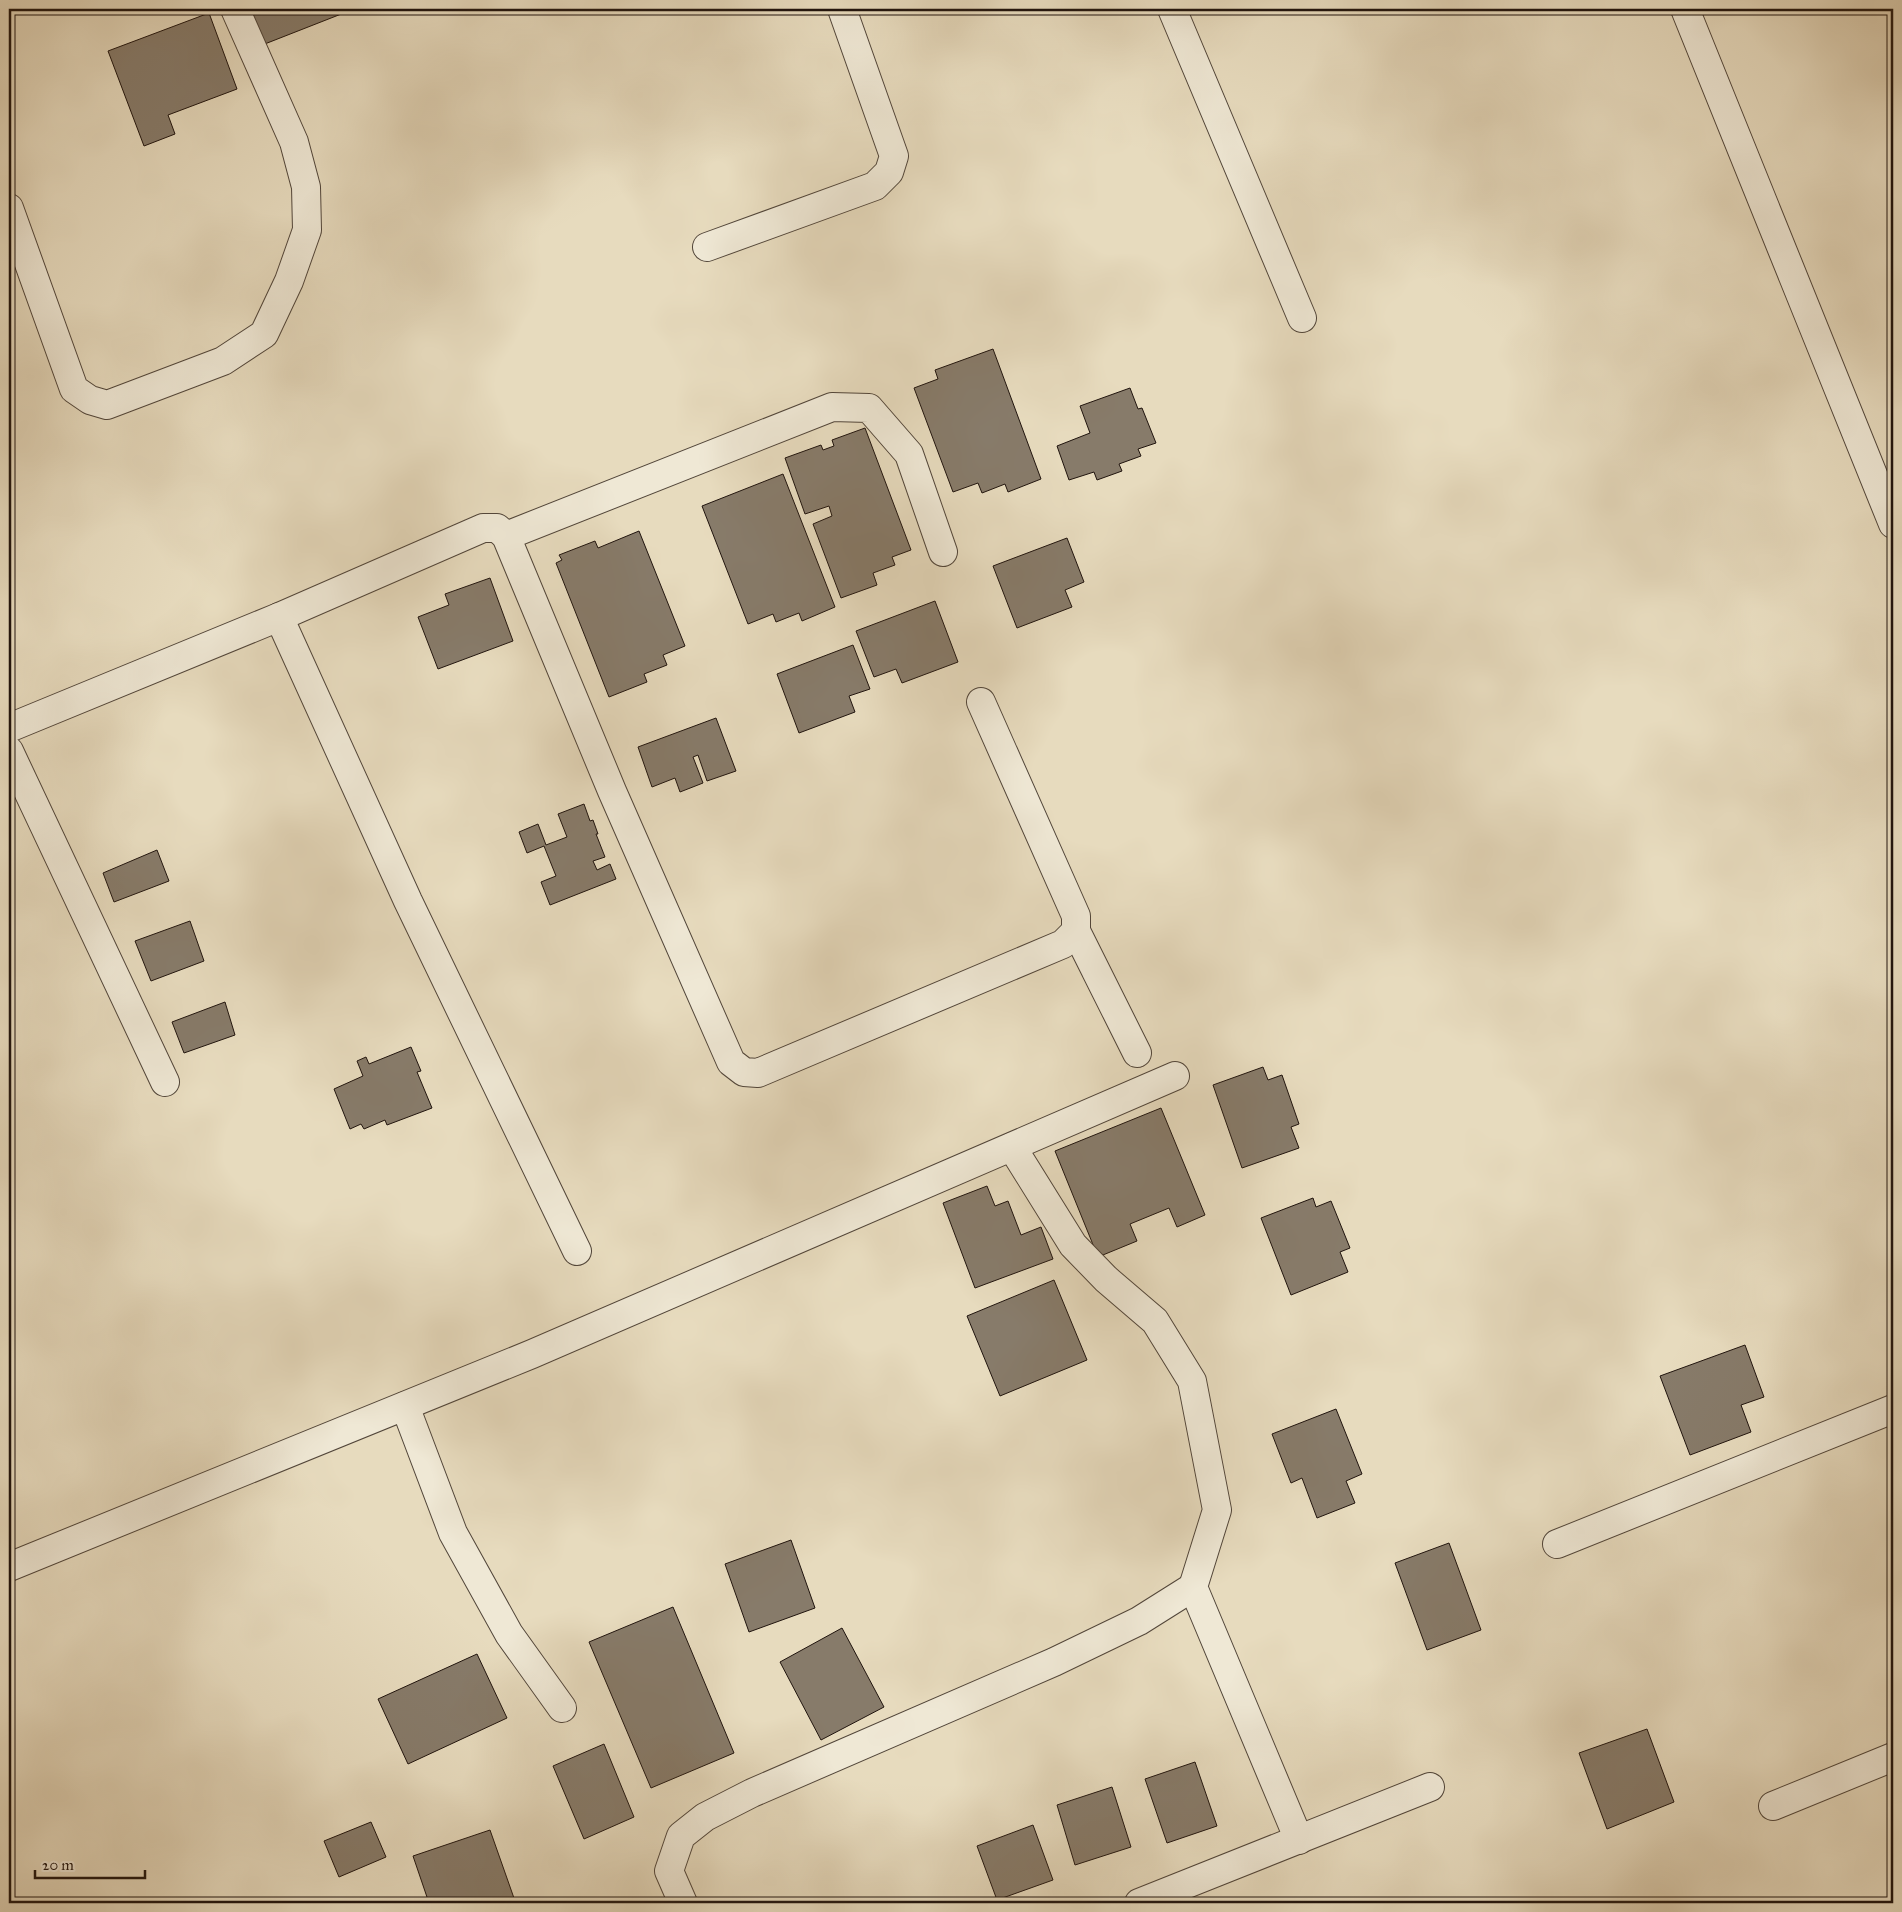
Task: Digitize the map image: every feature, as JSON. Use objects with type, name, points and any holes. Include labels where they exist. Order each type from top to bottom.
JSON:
[{"type":"street","points":[[9,208],[74,389],[90,400],[107,405],[223,361],[264,334],[289,281],[307,230],[306,187],[294,142],[235,9]]},
{"type":"street","points":[[707,246],[875,186],[889,172],[894,156],[842,9]]},
{"type":"street","points":[[1172,9],[1302,318]]},
{"type":"street","points":[[1685,9],[1893,524]]},
{"type":"street","points":[[506,536],[832,407],[869,408],[909,454],[943,552]]},
{"type":"street","points":[[9,728],[279,617],[483,528],[497,528],[506,536],[612,790],[731,1062],[744,1072],[758,1073],[1063,944],[1076,931]]},
{"type":"street","points":[[279,617],[408,901],[577,1252]]},
{"type":"street","points":[[981,702],[1076,916],[1076,931],[1137,1054]]},
{"type":"street","points":[[9,751],[166,1082]]},
{"type":"street","points":[[9,1566],[405,1406],[712,1278],[1175,1076]]},
{"type":"street","points":[[1012,1147],[1073,1245],[1106,1279],[1155,1321],[1192,1381],[1217,1510],[1193,1587],[1299,1840]]},
{"type":"street","points":[[405,1406],[453,1533],[509,1634],[562,1708]]},
{"type":"street","points":[[1557,1544],[1893,1409]]},
{"type":"street","points":[[683,1903],[669,1871],[681,1836],[705,1817],[752,1793],[1054,1662],[1139,1621],[1193,1587]]},
{"type":"street","points":[[1773,1806],[1893,1756]]},
{"type":"street","points":[[1139,1903],[1430,1787]]},
{"type":"building","points":[[236,9],[354,9],[252,49]]},
{"type":"building","points":[[209,13],[237,89],[168,115],[175,134],[144,146],[108,51]]},
{"type":"building","points":[[993,349],[1041,479],[1008,492],[1005,484],[982,493],[978,483],[953,492],[914,388],[938,379],[935,370]]},
{"type":"building","points":[[1130,388],[1138,409],[1142,408],[1156,443],[1138,449],[1141,456],[1119,464],[1122,471],[1097,480],[1094,472],[1069,480],[1057,446],[1090,433],[1080,406]]},
{"type":"building","points":[[865,428],[911,550],[892,557],[895,565],[873,573],[877,585],[841,598],[813,524],[832,516],[829,506],[805,514],[785,458],[821,445],[823,450],[834,446],[832,440]]},
{"type":"building","points":[[783,474],[835,607],[802,621],[799,613],[776,622],[773,614],[748,624],[702,506]]},
{"type":"building","points":[[639,531],[685,646],[663,655],[667,665],[644,674],[647,682],[609,697],[556,563],[562,560],[559,555],[595,541],[598,548]]},
{"type":"building","points":[[1067,538],[1084,582],[1065,590],[1072,607],[1017,628],[993,566]]},
{"type":"building","points":[[490,578],[513,641],[438,669],[418,617],[449,605],[445,594]]},
{"type":"building","points":[[935,601],[958,662],[902,683],[896,669],[874,677],[856,631]]},
{"type":"building","points":[[853,645],[870,689],[849,696],[855,712],[799,733],[777,674]]},
{"type":"building","points":[[716,718],[736,771],[707,781],[698,755],[693,757],[703,783],[680,792],[675,778],[652,787],[638,747]]},
{"type":"building","points":[[584,804],[590,821],[593,820],[605,857],[593,861],[597,870],[610,864],[616,879],[550,905],[541,882],[556,876],[544,846],[527,853],[519,832],[538,824],[546,845],[567,837],[558,814]]},
{"type":"building","points":[[157,850],[169,881],[114,902],[103,873]]},
{"type":"building","points":[[190,921],[204,961],[151,981],[135,941]]},
{"type":"building","points":[[225,1002],[235,1035],[184,1053],[172,1022]]},
{"type":"building","points":[[411,1047],[421,1071],[417,1072],[432,1108],[387,1125],[385,1120],[364,1129],[361,1124],[350,1129],[334,1089],[363,1076],[357,1061],[366,1057],[369,1064]]},
{"type":"building","points":[[1263,1067],[1268,1080],[1282,1075],[1299,1124],[1291,1127],[1299,1148],[1242,1168],[1213,1085]]},
{"type":"building","points":[[1161,1108],[1205,1215],[1177,1227],[1169,1208],[1130,1224],[1137,1241],[1098,1257],[1055,1151]]},
{"type":"building","points":[[987,1186],[995,1206],[1008,1201],[1021,1235],[1041,1227],[1053,1259],[975,1288],[943,1203]]},
{"type":"building","points":[[1313,1198],[1316,1207],[1331,1201],[1350,1248],[1340,1252],[1348,1272],[1291,1295],[1261,1218]]},
{"type":"building","points":[[1054,1280],[1087,1360],[1000,1396],[967,1316]]},
{"type":"building","points":[[1745,1345],[1764,1397],[1741,1405],[1751,1432],[1690,1455],[1660,1376]]},
{"type":"building","points":[[1336,1409],[1362,1474],[1346,1481],[1355,1503],[1317,1518],[1302,1478],[1291,1483],[1272,1434]]},
{"type":"building","points":[[791,1540],[815,1608],[749,1632],[725,1564]]},
{"type":"building","points":[[1449,1543],[1481,1630],[1427,1650],[1395,1563]]},
{"type":"building","points":[[673,1607],[734,1753],[651,1788],[589,1642]]},
{"type":"building","points":[[842,1628],[884,1707],[821,1740],[780,1662]]},
{"type":"building","points":[[477,1654],[507,1718],[408,1764],[378,1699]]},
{"type":"building","points":[[1647,1729],[1674,1802],[1607,1829],[1579,1753]]},
{"type":"building","points":[[604,1744],[634,1817],[584,1839],[553,1766]]},
{"type":"building","points":[[1195,1762],[1217,1826],[1167,1843],[1145,1779]]},
{"type":"building","points":[[1112,1787],[1131,1847],[1075,1865],[1057,1805]]},
{"type":"building","points":[[371,1822],[386,1857],[339,1877],[324,1841]]},
{"type":"building","points":[[1033,1825],[1053,1880],[997,1900],[977,1846]]},
{"type":"building","points":[[490,1830],[515,1901],[508,1903],[429,1903],[413,1856]]}]
